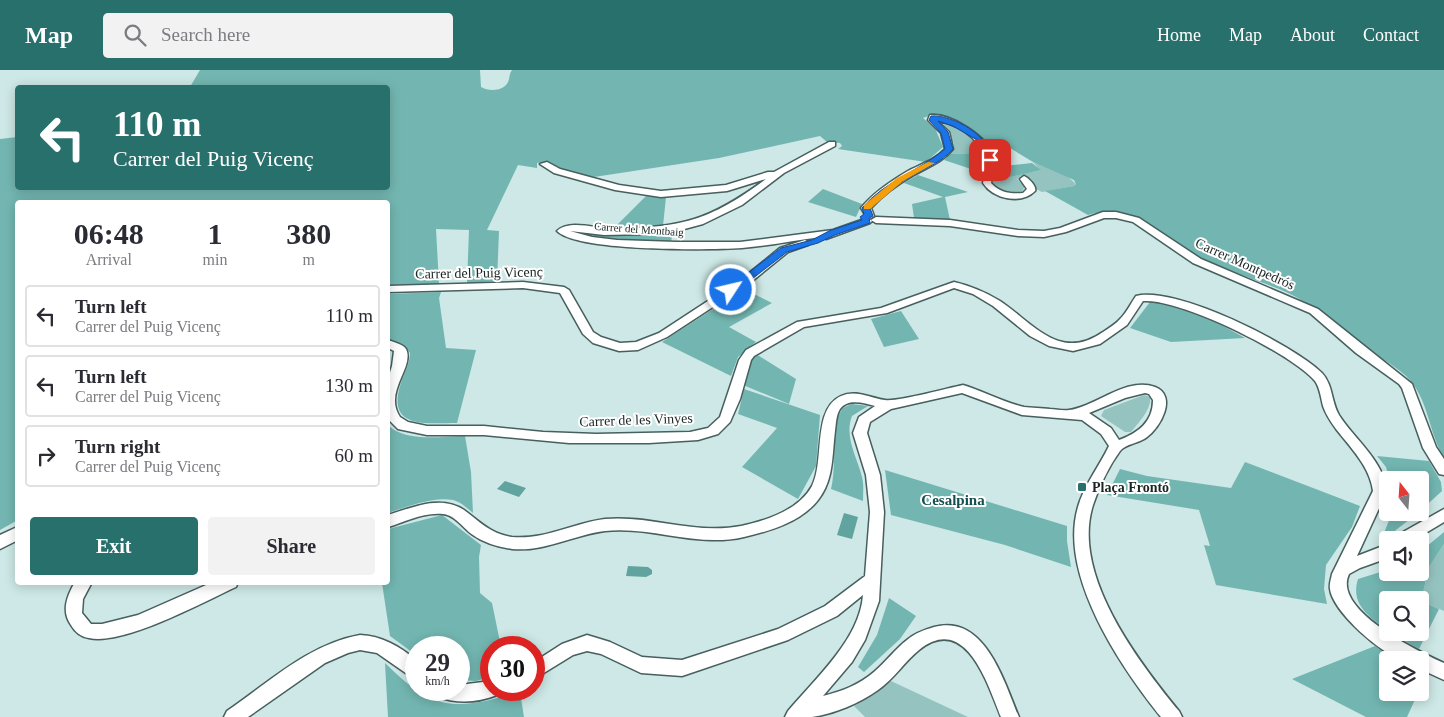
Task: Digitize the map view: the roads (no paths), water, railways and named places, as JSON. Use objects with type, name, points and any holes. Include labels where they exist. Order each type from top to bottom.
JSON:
[{"type":"street","points":[[870,219],[866,208],[884,191],[907,175],[934,162],[949,149],[945,132],[932,120],[934,117],[956,124],[983,142],[990,160],[987,183],[994,191],[1011,196],[1026,195],[1032,189],[1024,179]]},
{"type":"street","name":"Carrer del Montbaig","points":[[832,144],[781,171],[739,203],[708,219],[684,226],[637,232],[570,228],[562,231],[570,236],[616,242],[723,246],[754,244],[832,233]]},
{"type":"street","name":"Carrer del Montbaig","points":[[544,164],[557,171],[618,188],[661,194],[727,188],[781,171]]},
{"type":"street","name":"Carrer Montpedrós","points":[[870,219],[950,223],[1018,233],[1044,234],[1063,230],[1103,215],[1116,215],[1136,220],[1197,261],[1314,312],[1360,350],[1403,381],[1430,448],[1444,470]]},
{"type":"street","name":"Carrer del Puig Vicenç","points":[[390,289],[523,285],[552,287],[564,290],[568,295],[589,334],[606,344],[628,347],[648,343],[663,335],[747,280],[784,250],[821,239],[870,219]]},
{"type":"street","name":"Carrer de les Vinyes","points":[[390,404],[392,415],[402,426],[425,430],[496,431],[545,437],[661,437],[696,435],[713,431],[723,423],[728,414],[745,360],[750,353],[801,324],[883,311],[954,285],[965,286],[979,293],[1048,342],[1067,347],[1078,347],[1090,343],[1116,328],[1131,314],[1140,298],[1158,297],[1228,322],[1298,361],[1322,380],[1332,414],[1370,465],[1380,484],[1380,491],[1366,524],[1344,568]]},
{"type":"street","name":"Carrer de les Vinyes","points":[[390,345],[400,348],[401,355],[390,390]]},
{"type":"street","points":[[797,714],[836,669],[859,635],[871,601],[874,578],[876,512],[873,474],[860,433],[864,420],[888,405],[963,389],[1022,410],[1075,413],[1085,416],[1099,424],[1112,437],[1116,446]]},
{"type":"street","points":[[1075,413],[1140,389],[1155,392],[1161,398],[1161,403],[1150,428],[1116,446],[1087,501],[1083,515],[1085,563],[1095,595],[1110,626],[1134,667],[1173,717]]},
{"type":"street","points":[[390,521],[443,508],[457,513],[478,532],[489,537],[518,544],[607,525],[704,533],[737,532],[764,525],[793,512],[801,507],[819,489],[825,473],[828,423],[836,405],[843,400],[862,398],[888,405]]},
{"type":"street","points":[[1416,531],[1444,515]]},
{"type":"street","points":[[0,543],[15,534]]},
{"type":"street","points":[[1379,555],[1344,568],[1339,575],[1339,593],[1343,603],[1352,615],[1389,643],[1444,672]]},
{"type":"street","points":[[545,665],[568,649],[587,643],[604,647],[640,665],[682,668],[708,661],[782,635],[831,611],[874,578]]},
{"type":"street","points":[[82,585],[74,601],[73,613],[78,624],[88,631],[103,631],[154,616],[223,585]]},
{"type":"street","points":[[797,714],[847,698],[874,684],[914,645],[925,637],[941,632],[953,634],[976,645],[985,656],[1010,717]]},
{"type":"street","points":[[233,717],[319,657],[334,649],[367,642],[387,647],[405,661]]},
{"type":"place","name":"Plaça Frontó","points":[[1082,487]]},
{"type":"district","name":"Cesalpina","points":[[953,500]]}]
